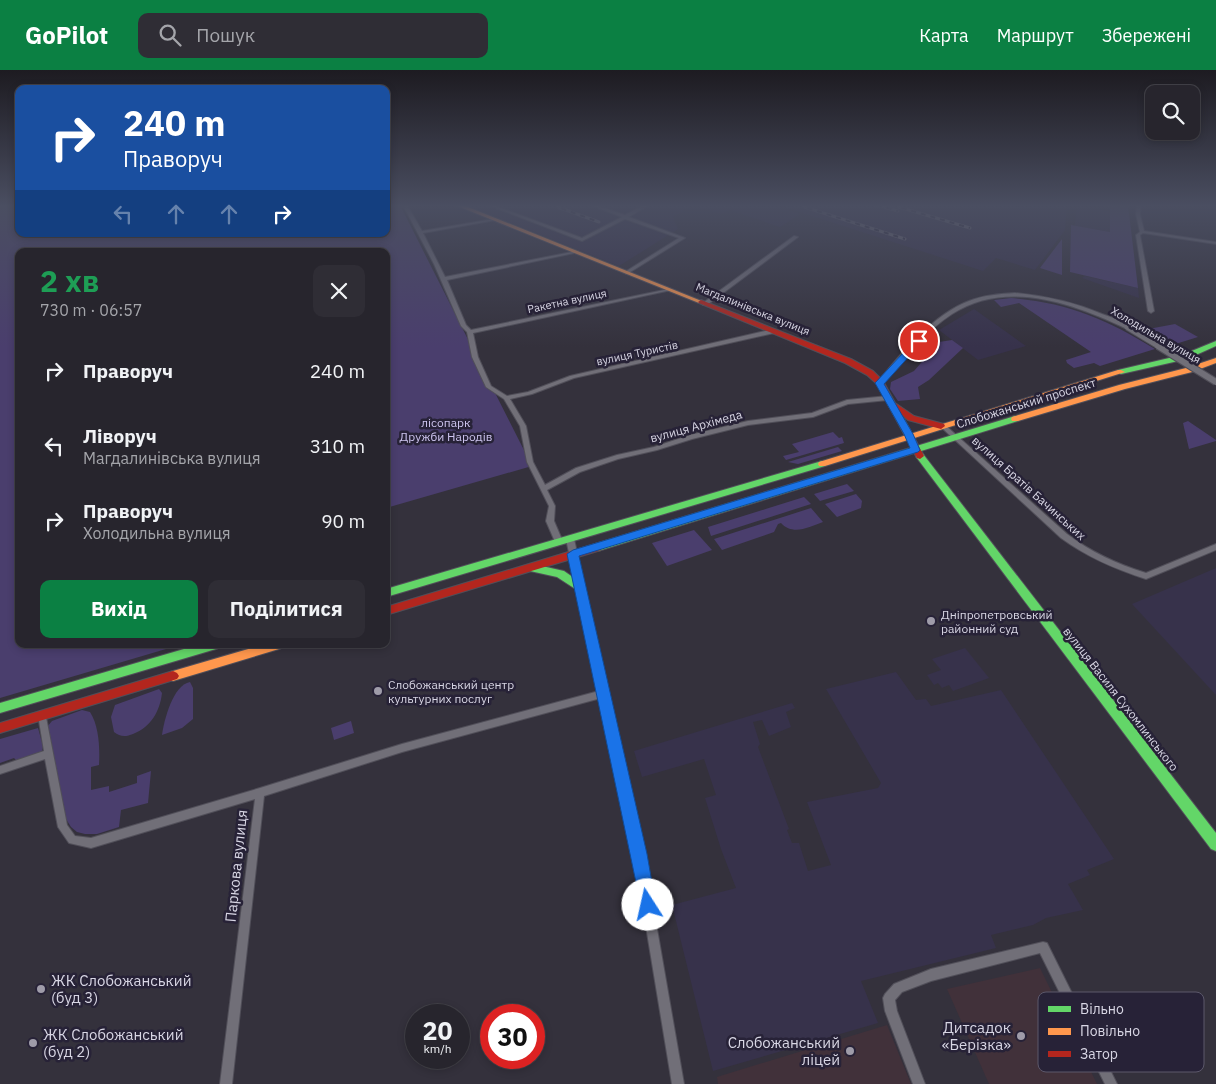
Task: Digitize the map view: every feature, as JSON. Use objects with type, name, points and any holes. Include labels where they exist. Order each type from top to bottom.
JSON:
[{"type":"main road","name":"Магдалинівська вулиця","points":[[578,252],[859,366],[880,383],[915,450]]},
{"type":"main road","name":"Слобожанський проспект","points":[[390,592],[910,438],[943,426],[1128,370],[1184,357],[1216,342]]},
{"type":"main road","name":"Слобожанський проспект","points":[[390,610],[1144,380],[1166,370],[1216,358]]},
{"type":"main road","points":[[889,401],[911,418],[943,426]]},
{"type":"main road","name":"вулиця Василя Сухомлинського","points":[[915,450],[1216,844]]},
{"type":"main road","points":[[529,568],[560,574],[580,588]]},
{"type":"main road","points":[[0,708],[202,648]]},
{"type":"main road","points":[[0,728],[266,648]]},
{"type":"street","points":[[432,252],[445,278],[464,326],[470,332],[474,357],[489,387],[506,398],[523,426],[530,462],[552,506],[550,521],[559,542]]},
{"type":"street","points":[[445,278],[575,252]]},
{"type":"street","points":[[627,273],[660,252]]},
{"type":"street","points":[[705,304],[775,252]]},
{"type":"street","points":[[1141,252],[1151,311]]},
{"type":"street","name":"Ракетна вулиця","points":[[470,332],[669,290]]},
{"type":"street","name":"Холодильна вулиця","points":[[880,383],[907,352],[950,313],[972,301],[1009,296],[1059,301],[1098,313],[1127,328],[1216,382]]},
{"type":"street","name":"вулиця Туристів","points":[[506,398],[530,393],[572,377],[774,331]]},
{"type":"street","name":"вулиця Архімеда","points":[[544,489],[578,470],[690,437],[748,424],[813,415],[847,402],[889,401]]},
{"type":"street","name":"вулиця Братів Бачинських","points":[[943,426],[1064,536],[1081,549],[1102,561],[1146,576],[1216,547]]},
{"type":"street","points":[[570,539],[602,694],[639,854],[678,1084]]},
{"type":"street","points":[[42,716],[63,827],[72,840],[91,843],[260,793],[402,748],[602,694]]},
{"type":"street","points":[[0,770],[49,754]]},
{"type":"street","name":"Паркова вулиця","points":[[227,1084],[260,793]]},
{"type":"street","points":[[920,1084],[891,1010],[889,998],[898,988],[931,975],[1043,946],[1066,992]]},
{"type":"street","points":[[1105,1072],[1111,1084]]},
{"type":"shaded area","points":[[585,252],[641,252],[619,266]]},
{"type":"shaded area","points":[[925,252],[1048,252],[1035,270],[996,258],[983,271]]},
{"type":"shaded area","points":[[1085,276],[1138,288],[1139,298],[1082,278]]},
{"type":"shaded area","points":[[974,309],[1026,346],[978,360],[939,330]]},
{"type":"shaded area","points":[[1216,568],[1216,695],[1132,604]]},
{"type":"shaded area","points":[[965,648],[989,678],[953,691],[949,685],[942,688],[938,683],[934,685],[927,675],[941,670],[932,659]]},
{"type":"shaded area","points":[[896,672],[916,700],[926,699],[931,706],[1001,690],[1114,859],[1087,870],[1090,875],[1068,884],[1083,910],[1046,918],[1033,925],[991,935],[996,948],[861,981],[878,1023],[713,1071],[672,905],[736,888],[705,798],[716,795],[704,759],[642,777],[634,751],[792,703],[795,708],[786,712],[791,727],[769,736],[762,720],[753,722],[760,744],[758,747],[789,829],[787,830],[792,843],[799,843],[808,871],[831,865],[807,802],[878,788],[881,783],[826,689]]},
{"type":"shaded area","name":"Дитсадок «Берізка»","points":[[1040,968],[1052,992],[1038,992],[1038,1072],[1091,1072],[1097,1084],[989,1084],[947,989]]},
{"type":"shaded area","name":"Слобожанський ліцей","points":[[887,1025],[911,1084],[718,1084],[717,1077]]},
{"type":"green space","name":"лісопарк Дружби Народів","points":[[0,252],[15,252],[15,648],[169,648],[0,698]]},
{"type":"green space","name":"лісопарк Дружби Народів","points":[[390,252],[424,252],[532,466],[390,507]]},
{"type":"green space","points":[[1052,252],[1062,252],[1062,275],[1040,268]]},
{"type":"green space","points":[[1070,252],[1134,252],[1138,288],[1070,272]]},
{"type":"green space","points":[[1011,298],[1051,304],[1086,314],[1120,329],[1155,349],[1100,366],[1094,363],[1074,368],[1066,360],[1091,352],[1019,303],[1001,307],[994,300]]},
{"type":"green space","points":[[1175,324],[1198,337],[1169,346],[1143,330]]},
{"type":"green space","points":[[952,340],[963,348],[929,380],[918,387],[920,399],[898,401],[890,389],[891,382],[914,371],[939,342]]},
{"type":"green space","points":[[1188,421],[1216,441],[1189,449],[1183,423]]},
{"type":"green space","points":[[833,432],[839,438],[842,437],[844,443],[786,460],[783,456],[799,452],[792,444]]},
{"type":"green space","points":[[838,447],[842,451],[798,464],[788,462]]},
{"type":"green space","points":[[847,484],[854,491],[820,501],[814,494]]},
{"type":"green space","points":[[856,494],[862,501],[861,508],[837,517],[825,504]]},
{"type":"green space","points":[[804,497],[811,504],[711,536],[708,527]]},
{"type":"green space","points":[[811,508],[823,522],[796,530],[786,527],[781,523],[778,524],[774,532],[722,550],[714,539]]},
{"type":"green space","points":[[694,530],[712,550],[667,566],[652,543]]},
{"type":"green space","points":[[190,682],[193,688],[193,719],[182,728],[162,735],[167,712],[174,696],[179,689]]},
{"type":"green space","points":[[159,689],[162,693],[159,706],[150,723],[128,736],[121,736],[114,732],[111,717],[115,705]]},
{"type":"green space","points":[[82,710],[90,712],[98,737],[99,765],[91,767],[91,790],[109,786],[109,792],[137,783],[137,776],[151,771],[148,803],[121,810],[119,827],[97,834],[77,832],[66,819],[47,727],[52,721]]},
{"type":"green space","points":[[351,721],[354,733],[334,740],[331,728]]},
{"type":"green space","points":[[38,728],[43,746],[42,752],[19,763],[14,758],[0,763],[0,739]]},
{"type":"traffic: fast","points":[[1121,372],[1184,357],[1216,343]]},
{"type":"traffic: fast","points":[[598,547],[1015,419]]},
{"type":"traffic: fast","points":[[920,456],[1216,844]]},
{"type":"traffic: fast","points":[[390,592],[822,464]]},
{"type":"traffic: fast","points":[[533,568],[560,574],[580,588]]},
{"type":"traffic: fast","points":[[0,708],[202,648]]},
{"type":"traffic: slow","points":[[577,252],[701,302]]},
{"type":"traffic: slow","points":[[1015,419],[1122,387],[1189,370],[1216,360]]},
{"type":"traffic: slow","points":[[822,464],[1121,372]]},
{"type":"traffic: slow","points":[[173,676],[266,648]]},
{"type":"traffic: jam","points":[[701,302],[848,361],[870,373],[880,383],[920,456]]},
{"type":"traffic: jam","points":[[891,404],[911,418],[941,426]]},
{"type":"traffic: jam","points":[[390,610],[598,547]]},
{"type":"traffic: jam","points":[[0,728],[173,676]]},
{"type":"place","name":"Дніпропетровський районний суд","points":[[931,621]]},
{"type":"place","name":"Слобожанський центр культурних послуг","points":[[378,691]]},
{"type":"place","name":"ЖК Слобожанський (буд 3)","points":[[41,989]]},
{"type":"place","name":"Дитсадок «Берізка»","points":[[1021,1036]]},
{"type":"place","name":"ЖК Слобожанський (буд 2)","points":[[33,1043]]},
{"type":"place","name":"Слобожанський ліцей","points":[[850,1051]]},
{"type":"route","points":[[648,905],[617,751],[602,694],[573,554],[915,450],[880,383],[919,341]]}]
